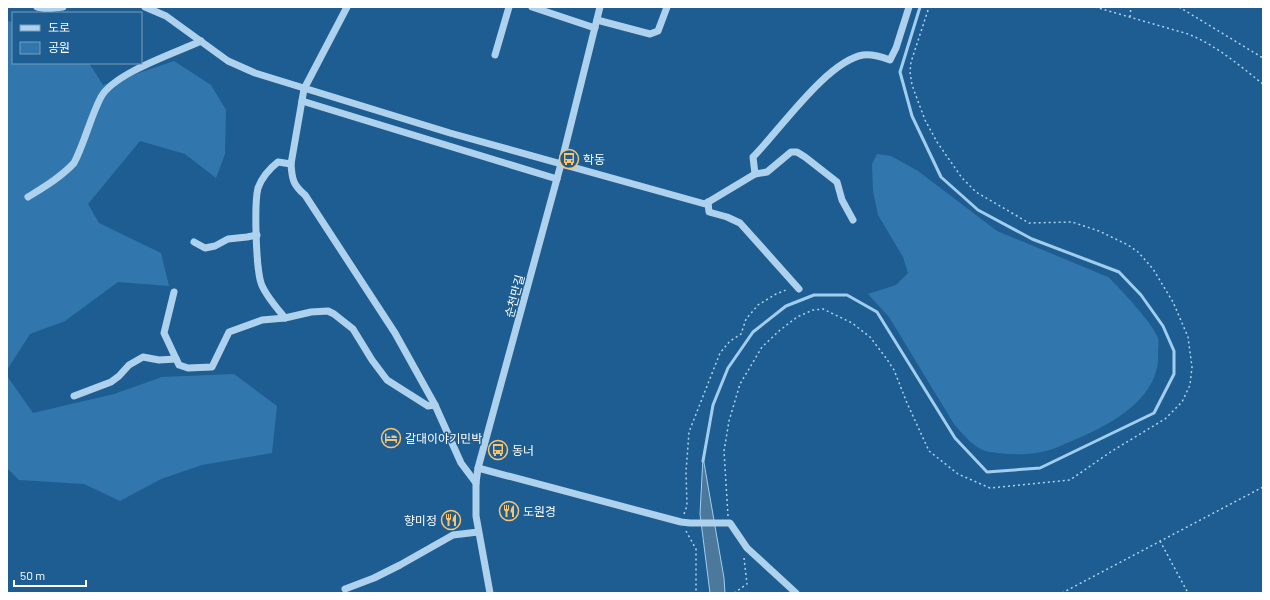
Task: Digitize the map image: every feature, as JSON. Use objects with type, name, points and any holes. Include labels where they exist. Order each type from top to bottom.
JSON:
[{"type":"street","points":[[37,7],[47,9],[63,7]]},
{"type":"street","points":[[144,7],[166,16],[228,61],[255,73],[450,133],[705,204],[755,174],[767,172],[791,152],[797,152],[837,182],[842,200],[852,220]]},
{"type":"street","points":[[347,7],[304,89],[291,164],[292,177],[296,187],[305,195],[395,332],[435,405],[461,463],[476,483]]},
{"type":"street","points":[[495,55],[509,7]]},
{"type":"street","points":[[532,7],[596,24],[650,34],[658,31],[667,7]]},
{"type":"street","name":"순천만길","points":[[490,593],[476,516],[476,483],[478,468],[561,164],[600,7]]},
{"type":"street","points":[[755,174],[753,158],[830,72],[848,61],[864,55],[890,60],[896,48],[909,7]]},
{"type":"street","points":[[28,197],[56,179],[68,170],[74,163],[97,106],[108,87],[144,66],[202,41]]},
{"type":"street","points":[[302,101],[557,179]]},
{"type":"street","points":[[285,318],[261,284],[257,261],[256,202],[260,183],[268,171],[278,162],[291,164]]},
{"type":"street","points":[[708,202],[709,212],[727,217],[740,223],[799,289]]},
{"type":"street","points":[[194,242],[205,248],[215,246],[228,239],[247,238],[257,235]]},
{"type":"street","points":[[174,292],[164,332],[179,366],[188,368],[212,367],[229,332],[262,320],[285,318],[311,312],[328,311],[353,329],[372,360],[387,380],[428,406],[435,405]]},
{"type":"street","points":[[74,396],[111,382],[129,365],[143,357],[159,360],[176,359]]},
{"type":"street","points":[[478,468],[681,522],[730,523],[748,548],[796,593]]},
{"type":"street","points":[[345,588],[374,578],[453,535],[478,532]]},
{"type":"path","points":[[730,523],[724,452],[729,421],[740,384],[762,348],[779,331],[797,317],[813,310],[823,309],[852,323],[870,337],[894,370],[907,404],[929,450],[958,474],[990,488],[1070,480],[1112,451],[1165,419],[1182,402],[1190,385],[1192,367],[1188,337],[1173,302],[1153,269],[1138,252],[1128,245],[1099,231],[1072,222],[1029,222],[976,192],[962,178],[937,142],[925,120],[912,86],[910,72],[911,62],[929,7]]},
{"type":"path","points":[[1095,7],[1200,38],[1263,84]]},
{"type":"path","points":[[1130,17],[1131,7]]},
{"type":"path","points":[[1179,7],[1263,58]]},
{"type":"path","points":[[696,593],[696,549],[681,522],[687,506],[686,472],[689,432],[720,353],[730,342],[741,334],[746,319],[758,305],[786,290]]},
{"type":"path","points":[[1062,593],[1263,487]]},
{"type":"path","points":[[1160,541],[1188,593]]},
{"type":"path","points":[[734,593],[747,584],[744,555],[748,548]]},
{"type":"green space","points":[[7,21],[12,22],[12,64],[90,64],[103,85],[174,61],[211,85],[226,110],[225,154],[216,178],[185,154],[140,141],[88,204],[99,223],[161,253],[169,286],[118,282],[65,321],[30,334],[7,370]]},
{"type":"green space","points":[[877,154],[891,156],[918,171],[997,231],[1108,277],[1143,315],[1158,338],[1156,370],[1150,385],[1141,398],[1116,419],[1101,428],[1046,451],[1022,454],[998,453],[985,451],[971,442],[954,424],[889,317],[868,294],[896,285],[908,273],[903,257],[878,215],[873,191],[872,164]]},
{"type":"green space","points":[[234,374],[277,406],[272,453],[202,465],[161,479],[120,501],[84,484],[19,480],[7,468],[7,376],[33,413],[114,394],[162,377]]},
{"type":"shaded area","points":[[703,457],[724,578],[725,593],[710,593],[700,514]]},
{"type":"waterway","points":[[703,461],[713,405],[728,368],[753,332],[786,306],[814,295],[847,295],[877,312],[955,438],[987,472],[1040,468],[1154,413],[1174,374],[1174,351],[1163,326],[1141,295],[1119,272],[1032,239],[978,210],[941,177],[912,116],[900,72],[920,7]]},
{"type":"place","name":"학동","points":[[569,159]]},
{"type":"place","name":"갈대이야기민박","points":[[391,438]]},
{"type":"place","name":"동너","points":[[498,450]]},
{"type":"place","name":"도원경","points":[[509,511]]},
{"type":"place","name":"향미정","points":[[451,520]]}]
